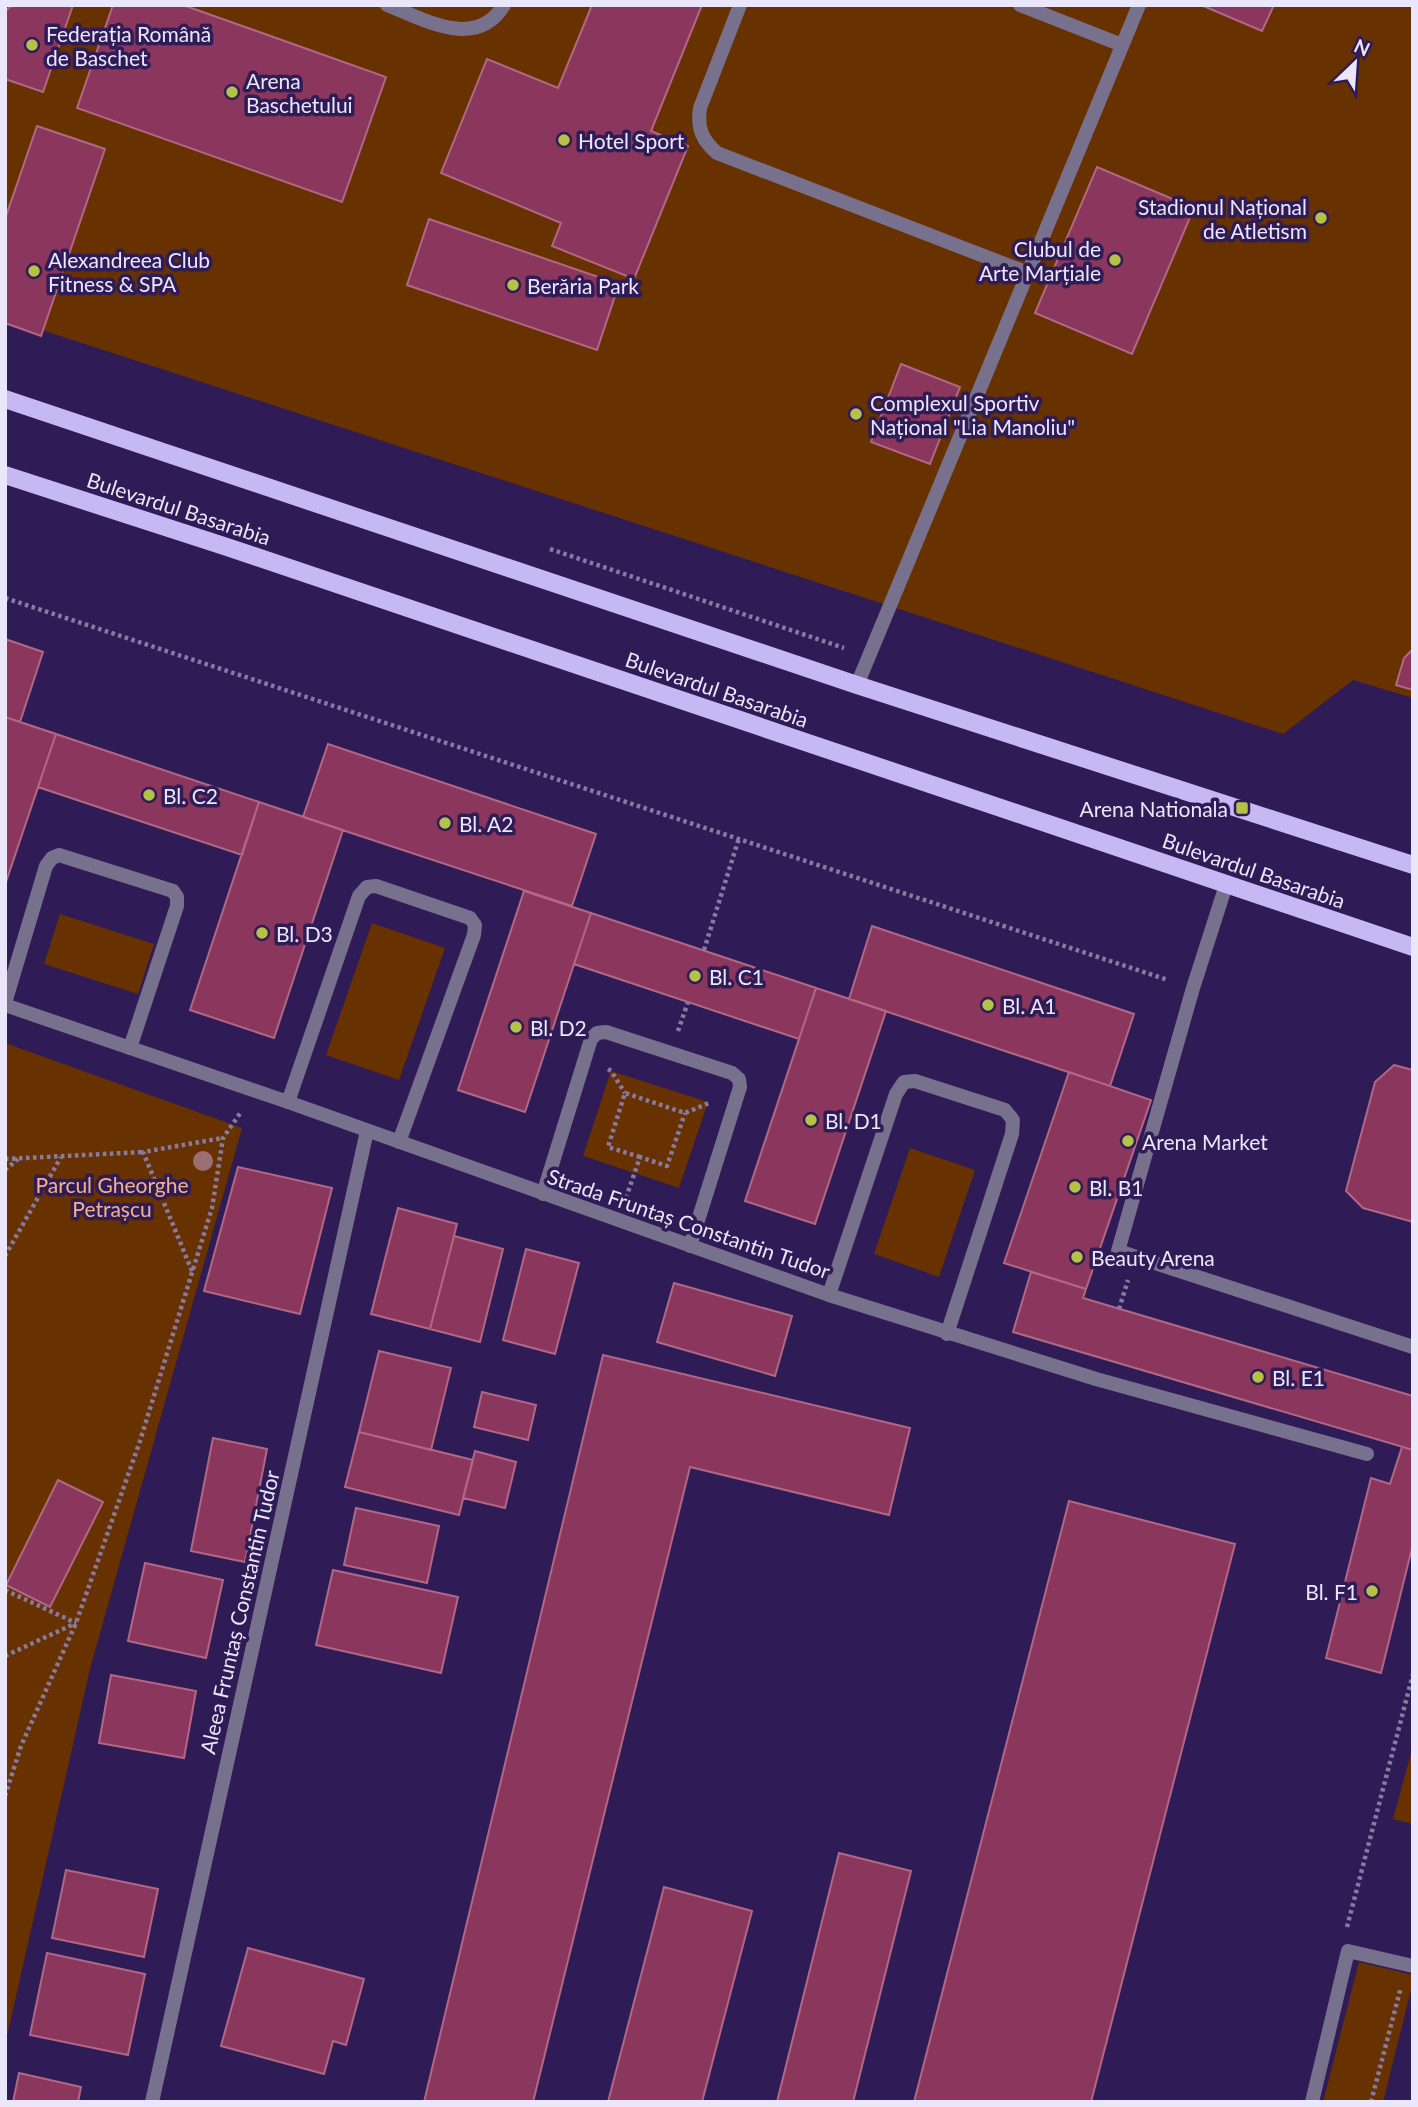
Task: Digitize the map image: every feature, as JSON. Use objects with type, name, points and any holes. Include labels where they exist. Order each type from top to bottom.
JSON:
[{"type":"main road","points":[[5,399],[857,685],[1413,865]]},
{"type":"main road","name":"Bulevardul Basarabia","points":[[5,475],[240,551],[1413,947]]},
{"type":"street","points":[[387,5],[452,30],[486,25],[499,14],[504,5]]},
{"type":"street","points":[[740,5],[699,108],[697,122],[706,143],[717,153],[1028,273]]},
{"type":"street","points":[[1020,5],[1122,46]]},
{"type":"street","points":[[857,685],[1139,5]]},
{"type":"street","points":[[5,1004],[46,866],[52,858],[59,855],[173,891],[177,897],[177,906],[130,1048]]},
{"type":"street","points":[[1226,885],[1193,988],[1118,1251],[1413,1348]]},
{"type":"street","points":[[288,1102],[359,896],[367,887],[376,886],[470,918],[475,925],[474,935],[399,1142]]},
{"type":"street","name":"Strada Fruntaș Constantin Tudor","points":[[5,1004],[829,1295],[947,1334],[1096,1379],[1367,1454]]},
{"type":"street","points":[[543,1194],[591,1039],[597,1033],[606,1032],[732,1073],[739,1079],[740,1087],[690,1246]]},
{"type":"street","points":[[829,1295],[896,1094],[904,1082],[915,1081],[1005,1110],[1013,1120],[1012,1134],[947,1334]]},
{"type":"street","name":"Aleea Fruntaș Constantin Tudor","points":[[152,2102],[368,1131]]},
{"type":"street","points":[[1312,2102],[1348,1951],[1413,1966]]},
{"type":"path","points":[[5,598],[1193,988]]},
{"type":"path","points":[[704,950],[739,838]]},
{"type":"path","points":[[5,1796],[21,1746],[76,1623],[140,1441],[212,1208],[223,1138],[256,1091]]},
{"type":"path","points":[[625,1093],[685,1113],[667,1166],[640,1157],[608,1147],[625,1093]]},
{"type":"path","points":[[5,1159],[144,1153],[223,1138]]},
{"type":"path","points":[[144,1153],[192,1272]]},
{"type":"path","points":[[5,1256],[61,1157]]},
{"type":"path","points":[[619,1221],[640,1157]]},
{"type":"path","points":[[5,1170],[18,1158]]},
{"type":"path","points":[[5,1590],[76,1623]]},
{"type":"path","points":[[5,1656],[76,1623]]},
{"type":"path","points":[[1345,1933],[1413,1674]]},
{"type":"path","points":[[1371,2102],[1401,1986]]},
{"type":"green space","name":"Complexul Sportiv Național \"Lia Manoliu\"","points":[[5,5],[1413,5],[1413,698],[1353,680],[1283,734],[5,318]]},
{"type":"green space","points":[[60,914],[154,944],[138,994],[44,964]]},
{"type":"green space","points":[[372,923],[445,948],[399,1080],[326,1055]]},
{"type":"green space","name":"Parcul Gheorghe Petrașcu","points":[[5,1043],[242,1128],[90,1669],[5,2045]]},
{"type":"green space","points":[[611,1071],[708,1102],[679,1188],[583,1156]]},
{"type":"green space","points":[[910,1148],[975,1170],[939,1277],[874,1254]]},
{"type":"green space","points":[[1413,1746],[1413,1824],[1393,1819]]},
{"type":"green space","points":[[1359,1962],[1413,1975],[1383,2102],[1323,2102]]},
{"type":"building","name":"Federația Română de Baschet","points":[[13,5],[73,5],[43,92],[5,79],[5,11]]},
{"type":"building","name":"Arena Baschetului","points":[[113,5],[183,5],[386,77],[342,202],[77,108]]},
{"type":"building","name":"Hotel Sport","points":[[592,5],[702,5],[651,131],[688,146],[634,279],[552,246],[561,223],[441,173],[487,59],[558,88]]},
{"type":"building","points":[[1201,5],[1274,5],[1262,31]]},
{"type":"building","name":"Alexandreea Club Fitness & SPA","points":[[37,126],[105,149],[41,336],[5,323],[5,219]]},
{"type":"building","name":"Clubul de Arte Marțiale","points":[[1097,167],[1194,208],[1132,354],[1035,313]]},
{"type":"building","name":"Berăria Park","points":[[429,219],[619,284],[597,350],[407,285]]},
{"type":"building","points":[[901,364],[960,387],[930,464],[871,442]]},
{"type":"building","points":[[5,639],[43,652],[20,722],[5,717]]},
{"type":"building","points":[[1413,649],[1413,690],[1396,685],[1404,658]]},
{"type":"building","points":[[5,717],[56,734],[5,885]]},
{"type":"building","name":"Bl. C2","points":[[56,734],[259,802],[242,855],[38,787]]},
{"type":"building","name":"Bl. A2","points":[[328,744],[596,834],[572,906],[303,817]]},
{"type":"building","name":"Bl. D3","points":[[259,802],[343,830],[274,1038],[190,1010]]},
{"type":"building","name":"Bl. D2","points":[[524,891],[591,913],[525,1112],[458,1090]]},
{"type":"building","name":"Bl. C1","points":[[591,913],[816,988],[799,1039],[574,964]]},
{"type":"building","name":"Bl. A1","points":[[872,926],[1134,1014],[1110,1086],[849,999]]},
{"type":"building","name":"Bl. D1","points":[[816,988],[886,1011],[815,1224],[745,1201]]},
{"type":"building","points":[[1394,1065],[1413,1070],[1413,1222],[1363,1208],[1346,1191],[1375,1082]]},
{"type":"building","name":"Bl. B1","points":[[1069,1072],[1151,1100],[1086,1289],[1004,1263]]},
{"type":"building","points":[[238,1167],[332,1188],[300,1314],[204,1291]]},
{"type":"building","points":[[398,1208],[457,1224],[430,1329],[371,1314]]},
{"type":"building","points":[[454,1236],[503,1249],[480,1342],[430,1329]]},
{"type":"building","points":[[526,1249],[579,1263],[555,1354],[503,1340]]},
{"type":"building","name":"Bl. E1","points":[[1031,1272],[1086,1289],[1083,1298],[1413,1396],[1413,1450],[1013,1332]]},
{"type":"building","points":[[674,1283],[792,1316],[775,1376],[657,1342]]},
{"type":"building","points":[[379,1351],[451,1368],[431,1450],[359,1432]]},
{"type":"building","points":[[603,1355],[910,1428],[889,1515],[690,1467],[533,2102],[424,2102]]},
{"type":"building","points":[[482,1392],[536,1405],[528,1440],[474,1427]]},
{"type":"building","points":[[359,1432],[473,1460],[459,1515],[345,1487]]},
{"type":"building","points":[[213,1438],[267,1449],[245,1562],[191,1551]]},
{"type":"building","name":"Bl. F1","points":[[1402,1447],[1413,1450],[1413,1544],[1381,1673],[1326,1658],[1371,1478],[1390,1484]]},
{"type":"building","points":[[475,1451],[516,1462],[505,1508],[463,1498]]},
{"type":"building","points":[[58,1480],[103,1502],[50,1607],[6,1585]]},
{"type":"building","points":[[1069,1501],[1235,1544],[1091,2102],[914,2102]]},
{"type":"building","points":[[356,1508],[439,1526],[427,1583],[344,1565]]},
{"type":"building","points":[[145,1563],[223,1580],[206,1658],[128,1641]]},
{"type":"building","points":[[333,1570],[458,1597],[441,1673],[316,1645]]},
{"type":"building","points":[[111,1675],[196,1691],[184,1758],[99,1743]]},
{"type":"building","points":[[839,1853],[911,1871],[853,2102],[777,2102]]},
{"type":"building","points":[[66,1870],[158,1889],[144,1957],[52,1938]]},
{"type":"building","points":[[664,1887],[752,1911],[702,2102],[608,2102]]},
{"type":"building","points":[[248,1948],[364,1979],[346,2045],[333,2041],[324,2074],[221,2046]]},
{"type":"building","points":[[47,1953],[145,1974],[128,2055],[30,2035]]},
{"type":"building","points":[[19,2073],[81,2087],[78,2102],[13,2102]]},
{"type":"place","name":"Federația Română de Baschet","points":[[32,45]]},
{"type":"place","name":"Arena Baschetului","points":[[232,92]]},
{"type":"place","name":"Hotel Sport","points":[[564,140]]},
{"type":"place","name":"Stadionul Național de Atletism","points":[[1321,218]]},
{"type":"place","name":"Clubul de Arte Marțiale","points":[[1115,260]]},
{"type":"place","name":"Alexandreea Club Fitness & SPA","points":[[34,271]]},
{"type":"place","name":"Berăria Park","points":[[513,285]]},
{"type":"place","name":"Complexul Sportiv Național \"Lia Manoliu\"","points":[[856,414]]},
{"type":"place","name":"Bl. C2","points":[[149,795]]},
{"type":"place","name":"Arena Nationala","points":[[1242,808]]},
{"type":"place","name":"Bl. A2","points":[[445,823]]},
{"type":"place","name":"Bl. D3","points":[[262,933]]},
{"type":"place","name":"Bl. C1","points":[[695,976]]},
{"type":"place","name":"Bl. A1","points":[[988,1005]]},
{"type":"place","name":"Bl. D2","points":[[516,1027]]},
{"type":"place","name":"Bl. D1","points":[[811,1120]]},
{"type":"place","name":"Arena Market","points":[[1128,1141]]},
{"type":"place","name":"Bl. B1","points":[[1075,1187]]},
{"type":"place","name":"Beauty Arena","points":[[1077,1257]]},
{"type":"place","name":"Bl. E1","points":[[1258,1377]]},
{"type":"place","name":"Bl. F1","points":[[1372,1591]]}]
